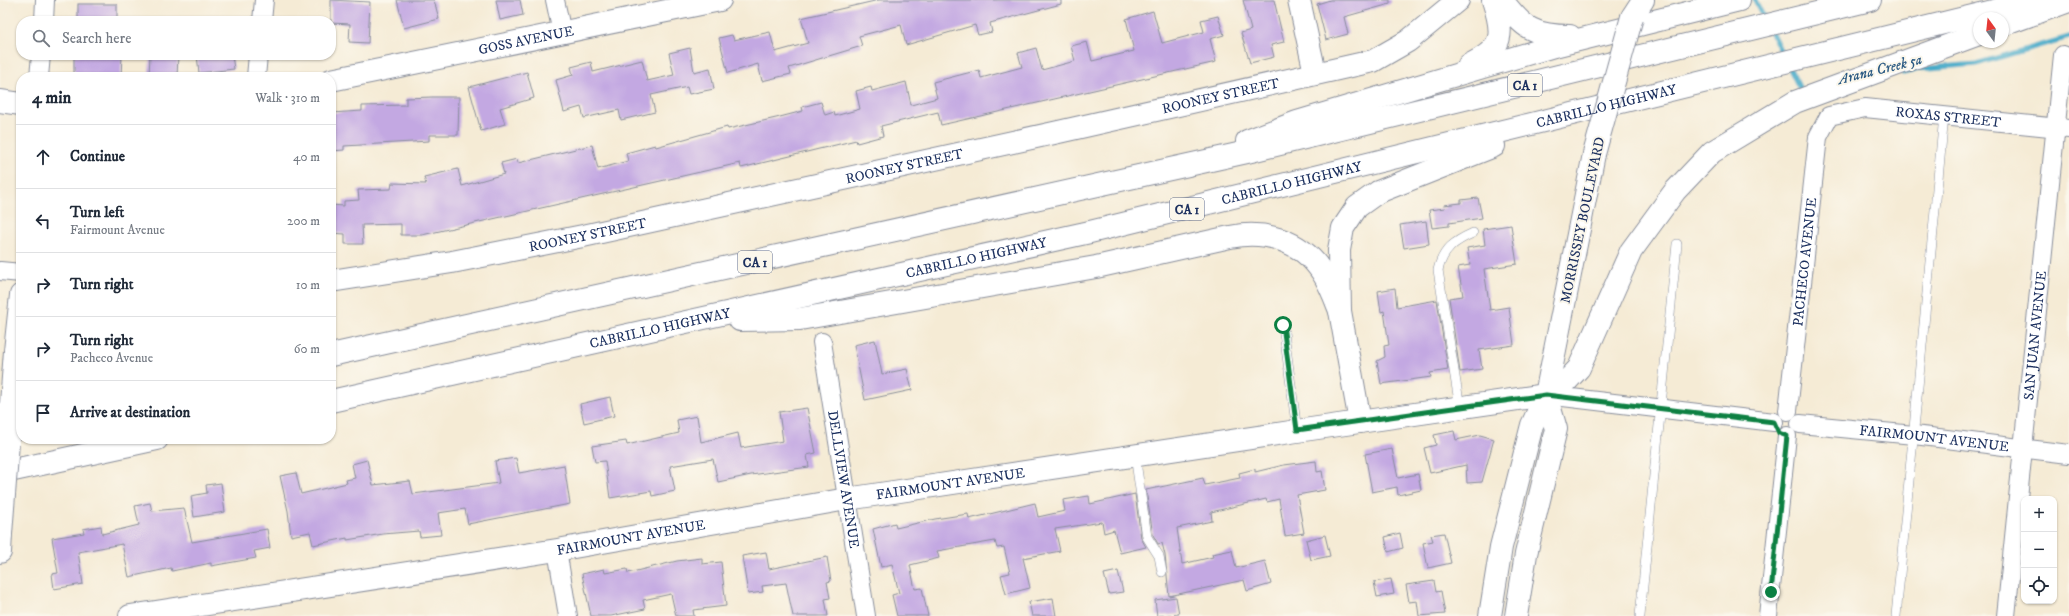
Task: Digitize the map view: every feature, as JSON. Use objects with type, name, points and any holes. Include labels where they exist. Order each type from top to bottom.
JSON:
[{"type":"main road","points":[[1299,0],[1315,72]]},
{"type":"main road","name":"ROONEY STREET","points":[[336,280],[452,262],[583,236],[1054,133],[1315,72],[1373,61],[1393,51],[1416,36],[1458,0]]},
{"type":"main road","points":[[1419,86],[1475,62],[1493,49],[1498,40],[1501,27],[1492,0]]},
{"type":"main road","points":[[1502,0],[1521,23],[1538,33],[1560,36],[1593,36]]},
{"type":"main road","points":[[1179,167],[1297,122],[1593,36],[1739,0]]},
{"type":"main road","name":"CA 1","points":[[336,354],[1300,140],[1870,0]]},
{"type":"main road","name":"CABRILLO HIGHWAY","points":[[336,400],[1118,225],[2038,0]]},
{"type":"main road","name":"GOSS AVENUE","points":[[336,79],[713,1]]},
{"type":"main road","points":[[2009,23],[2069,1]]},
{"type":"main road","name":"MORRISSEY BOULEVARD","points":[[1490,616],[1501,547],[1532,425],[1546,395],[1594,154],[1637,6]]},
{"type":"main road","points":[[1546,395],[1562,386],[1579,368],[1631,251],[1675,191],[1712,152],[1795,102],[1973,36]]},
{"type":"main road","points":[[0,101],[16,103]]},
{"type":"main road","points":[[1360,422],[1340,311],[1340,239],[1349,217],[1366,199],[1389,186],[1580,113]]},
{"type":"main road","points":[[687,322],[800,319],[1090,268],[1230,237],[1252,234],[1263,235],[1286,241],[1307,254],[1323,273],[1340,311]]},
{"type":"main road","points":[[0,543],[16,342]]},
{"type":"main road","name":"MORRISSEY BOULEVARD","points":[[1516,616],[1526,554],[1556,428],[1546,395]]},
{"type":"main road","name":"FAIRMOUNT AVENUE","points":[[130,616],[177,612],[557,550],[847,499],[1297,430],[1546,395]]},
{"type":"main road","points":[[0,428],[16,424]]},
{"type":"main road","points":[[0,473],[133,444]]},
{"type":"street","points":[[44,16],[45,0]]},
{"type":"street","points":[[262,16],[264,0]]},
{"type":"street","points":[[555,0],[562,33]]},
{"type":"street","name":"SAN JUAN AVENUE","points":[[2006,616],[2062,128],[2063,55]]},
{"type":"street","points":[[39,72],[41,60]]},
{"type":"street","points":[[256,72],[258,60]]},
{"type":"street","name":"ROXAS STREET","points":[[1829,116],[1865,108],[2062,128]]},
{"type":"street","name":"PACHECO AVENUE","points":[[1768,616],[1792,424],[1818,137],[1829,116]]},
{"type":"street","points":[[0,271],[16,273]]},
{"type":"street","name":"DELLVIEW AVENUE","points":[[822,342],[866,616]]},
{"type":"street","name":"FAIRMOUNT AVENUE","points":[[1546,395],[1774,422],[1779,433],[1792,424],[1914,435],[2069,454]]},
{"type":"street","points":[[557,550],[568,616]]},
{"type":"lane","points":[[1896,616],[1944,116]]},
{"type":"lane","points":[[1460,408],[1438,270],[1441,259],[1448,248],[1458,240],[1474,233]]},
{"type":"lane","points":[[1640,616],[1677,244]]},
{"type":"lane","points":[[1283,325],[1297,430]]},
{"type":"lane","points":[[1136,455],[1147,537],[1159,556],[1162,572]]},
{"type":"building","points":[[331,0],[370,2],[368,43],[349,42],[350,24],[336,23],[336,16],[331,16]]},
{"type":"building","points":[[397,0],[434,0],[439,19],[404,28]]},
{"type":"building","points":[[496,0],[520,0],[523,15],[500,20]]},
{"type":"building","points":[[879,0],[1061,0],[1061,4],[990,23],[992,32],[978,35],[975,25],[906,45],[901,25],[859,36],[862,46],[789,68],[791,74],[762,81],[758,64],[728,73],[719,38],[732,35],[734,40],[770,32],[775,52],[808,43],[801,18]]},
{"type":"building","points":[[1243,0],[1274,0],[1284,42],[1271,45],[1274,57],[1250,63],[1241,33],[1251,30]]},
{"type":"building","points":[[1330,0],[1390,0],[1390,4],[1344,17],[1348,34],[1326,40],[1317,4]]},
{"type":"building","points":[[78,4],[117,4],[117,16],[78,16]]},
{"type":"building","points":[[1153,11],[1162,43],[1204,32],[1201,20],[1218,16],[1224,35],[1210,39],[1216,62],[941,125],[938,112],[881,126],[883,136],[857,143],[856,140],[741,168],[740,163],[422,235],[401,235],[401,224],[362,225],[363,244],[345,244],[345,234],[336,233],[336,205],[344,206],[344,201],[359,200],[358,190],[391,189],[392,183],[426,184],[424,177],[458,169],[462,186],[504,174],[501,163],[517,159],[518,163],[592,145],[598,169],[628,161],[626,153],[655,145],[656,147],[727,127],[728,129],[803,111],[802,107],[821,102],[825,115],[834,112],[835,116],[860,109],[856,91],[871,87],[872,91],[906,82],[911,105],[937,98],[933,82],[979,70],[981,78],[1022,67],[1018,53],[1036,48],[1042,70],[1075,61],[1071,46],[1087,42],[1092,61],[1134,51],[1126,19]]},
{"type":"building","points":[[690,48],[694,72],[710,68],[714,89],[689,94],[687,87],[651,95],[655,112],[621,120],[619,110],[584,118],[581,107],[564,112],[556,80],[573,75],[571,67],[591,62],[593,72],[642,60],[647,81],[674,75],[669,53]]},
{"type":"building","points":[[74,60],[122,60],[121,72],[74,72]]},
{"type":"building","points":[[150,60],[178,60],[177,72],[149,72]]},
{"type":"building","points":[[198,60],[233,60],[234,69],[199,72]]},
{"type":"building","points":[[527,72],[534,98],[500,108],[505,124],[481,131],[469,87]]},
{"type":"building","points":[[459,97],[458,135],[429,135],[429,141],[344,146],[344,150],[336,151],[336,113],[362,111],[362,106],[406,105],[406,98]]},
{"type":"building","points":[[1478,198],[1482,218],[1449,223],[1449,226],[1432,228],[1429,210],[1445,208],[1444,205],[1461,203],[1461,200]]},
{"type":"building","points":[[1426,221],[1429,244],[1404,248],[1400,225]]},
{"type":"building","points":[[1511,225],[1517,264],[1484,269],[1490,310],[1509,307],[1514,345],[1479,350],[1482,369],[1460,372],[1449,298],[1463,296],[1458,267],[1470,265],[1467,248],[1485,245],[1483,229]]},
{"type":"building","points":[[1395,288],[1397,307],[1437,300],[1448,370],[1430,373],[1431,377],[1381,384],[1377,361],[1385,357],[1384,346],[1389,345],[1384,311],[1381,312],[1378,291]]},
{"type":"building","points":[[875,340],[882,374],[907,369],[912,390],[865,400],[854,345]]},
{"type":"building","points":[[610,397],[614,416],[584,423],[580,404]]},
{"type":"building","points":[[807,408],[816,453],[807,455],[809,467],[751,475],[718,482],[713,459],[670,466],[675,491],[652,496],[651,491],[610,498],[605,461],[595,462],[592,446],[626,441],[627,445],[679,433],[677,420],[697,416],[701,442],[738,433],[741,448],[783,441],[779,412]]},
{"type":"building","points":[[1454,431],[1456,440],[1480,435],[1494,439],[1482,482],[1467,483],[1466,465],[1430,473],[1424,448],[1436,445],[1434,435]]},
{"type":"building","points":[[1392,449],[1398,478],[1418,474],[1421,490],[1398,495],[1397,487],[1372,492],[1365,454]]},
{"type":"building","points":[[516,458],[519,473],[564,465],[570,504],[468,524],[465,509],[438,513],[441,535],[420,537],[419,531],[383,534],[347,540],[347,538],[313,545],[310,532],[291,536],[288,511],[280,476],[296,473],[301,494],[347,483],[346,480],[355,478],[352,464],[367,460],[373,485],[410,481],[413,494],[499,483],[495,461]]},
{"type":"building","points":[[1316,461],[1317,472],[1322,471],[1325,490],[1297,495],[1304,533],[1285,536],[1279,499],[1267,502],[1266,499],[1211,512],[1212,521],[1177,528],[1182,564],[1213,557],[1212,554],[1232,550],[1236,568],[1265,561],[1271,584],[1247,591],[1244,580],[1169,596],[1165,555],[1162,543],[1158,544],[1153,535],[1146,490],[1203,478],[1205,485],[1240,478],[1239,473],[1255,469],[1255,472],[1284,465]]},
{"type":"building","points":[[221,483],[225,512],[194,517],[191,496],[207,493],[206,485]]},
{"type":"building","points":[[1135,494],[1141,538],[1146,547],[1120,553],[1114,530],[1104,533],[1102,522],[1055,529],[1060,551],[1023,558],[1030,588],[1006,594],[1001,575],[1010,573],[1004,547],[997,548],[995,541],[937,551],[939,558],[910,565],[915,589],[922,588],[928,616],[897,616],[892,595],[899,593],[892,564],[881,567],[873,529],[895,523],[896,528],[935,519],[968,514],[969,519],[1035,503],[1038,517],[1065,511],[1063,500],[1089,496],[1090,504]]},
{"type":"building","points":[[150,503],[152,511],[184,508],[192,542],[267,529],[270,548],[254,551],[256,558],[211,566],[211,563],[172,571],[171,568],[129,577],[122,544],[78,552],[83,584],[54,589],[52,574],[58,573],[52,538],[84,533],[83,529],[101,526],[102,534],[139,525],[135,506]]},
{"type":"building","points":[[1400,533],[1403,548],[1388,552],[1385,537]]},
{"type":"building","points":[[1444,533],[1451,563],[1428,568],[1423,543],[1433,541],[1431,535]]},
{"type":"building","points":[[1325,535],[1330,556],[1311,560],[1306,540]]},
{"type":"building","points":[[766,552],[769,569],[827,557],[831,581],[827,582],[830,598],[825,599],[828,616],[793,616],[786,583],[762,586],[763,592],[748,594],[742,556]]},
{"type":"building","points":[[702,558],[702,564],[721,562],[726,606],[693,610],[694,616],[676,616],[671,594],[643,600],[645,609],[611,616],[591,616],[582,574],[604,569],[605,573],[627,569],[628,573],[677,561]]},
{"type":"building","points":[[1118,571],[1123,592],[1109,594],[1104,574]]},
{"type":"building","points":[[1391,579],[1394,594],[1377,597],[1374,582]]},
{"type":"building","points":[[1434,581],[1436,592],[1441,591],[1445,614],[1419,616],[1417,601],[1409,602],[1406,585]]},
{"type":"building","points":[[1176,597],[1179,614],[1157,616],[1155,600]]},
{"type":"building","points":[[1053,598],[1056,616],[1032,616],[1029,602]]},
{"type":"waterway","name":"Arana Creek 5a","points":[[1755,0],[1765,20]]},
{"type":"waterway","name":"Arana Creek 5a","points":[[1770,29],[1784,58]]},
{"type":"waterway","name":"Arana Creek 5a","points":[[1903,73],[1919,69],[1976,64],[2069,37]]},
{"type":"waterway","name":"Arana Creek 5a","points":[[1789,67],[1802,93]]},
{"type":"route","points":[[1283,325],[1297,430],[1546,395],[1774,422],[1776,430],[1787,436],[1771,592]]}]
